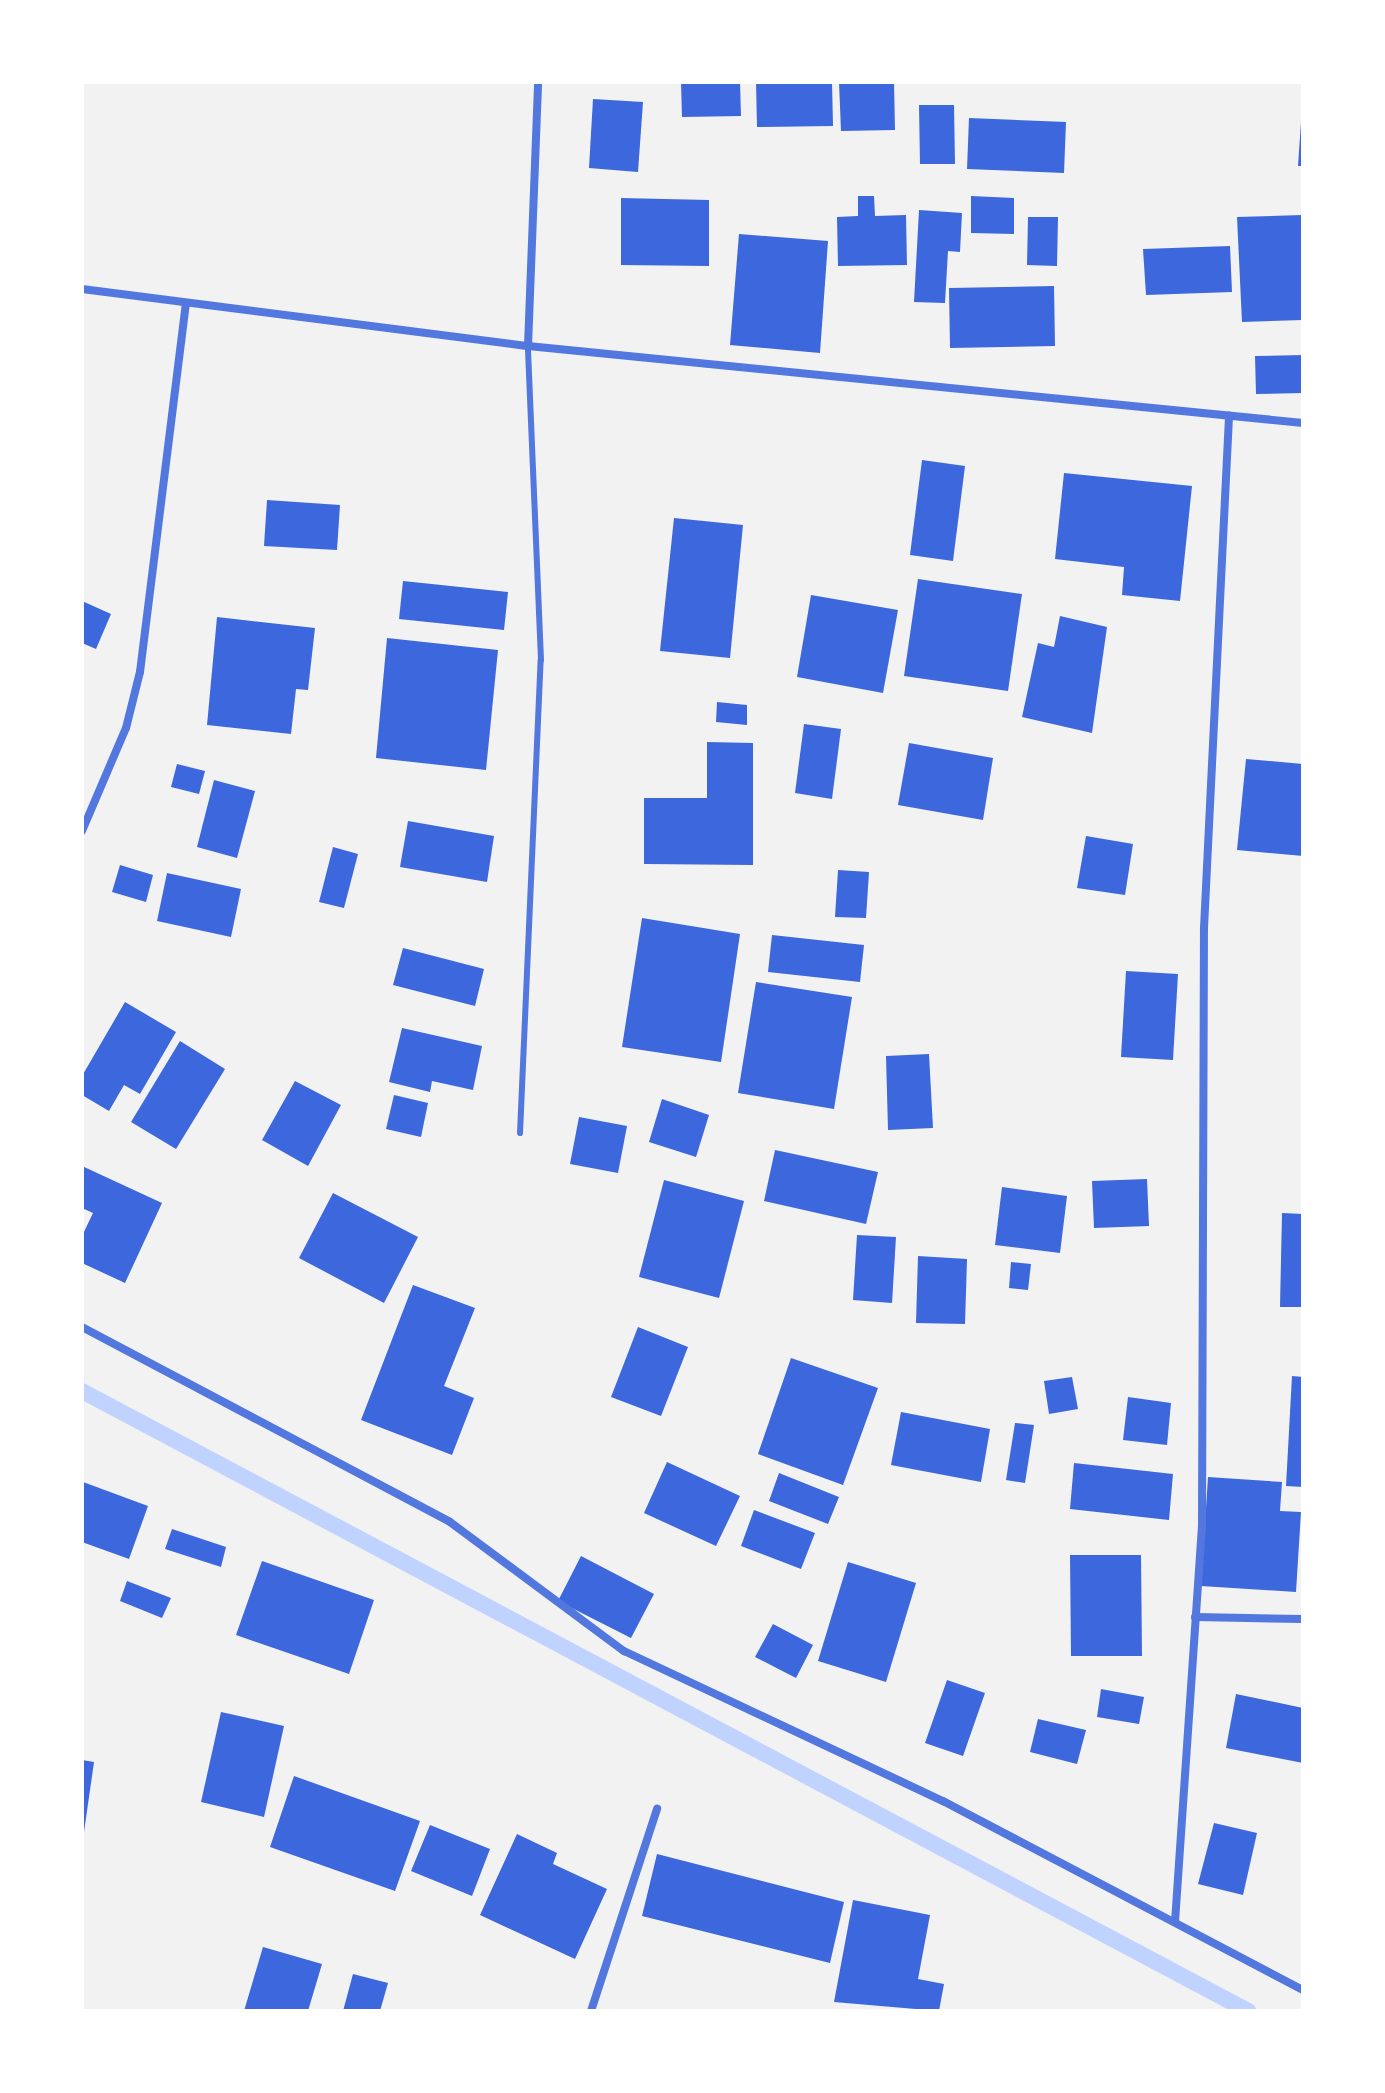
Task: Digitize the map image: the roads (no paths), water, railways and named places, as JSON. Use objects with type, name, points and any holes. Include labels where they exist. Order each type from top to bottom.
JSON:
[{"type":"street","points":[[528,346],[538,82]]},
{"type":"street","points":[[82,289],[528,346],[1303,423]]},
{"type":"street","points":[[82,831],[126,728],[140,672],[186,304]]},
{"type":"street","points":[[1175,1922],[1195,1617],[1204,928],[1229,416]]},
{"type":"street","points":[[82,1327],[450,1522],[624,1651],[943,1801],[1303,1990]]},
{"type":"street","points":[[1195,1617],[1303,1619]]},
{"type":"street","points":[[591,2011],[657,1809]]},
{"type":"lane","points":[[520,1133],[541,660],[528,346]]},
{"type":"waterway","points":[[82,1391],[1248,2011]]}]
